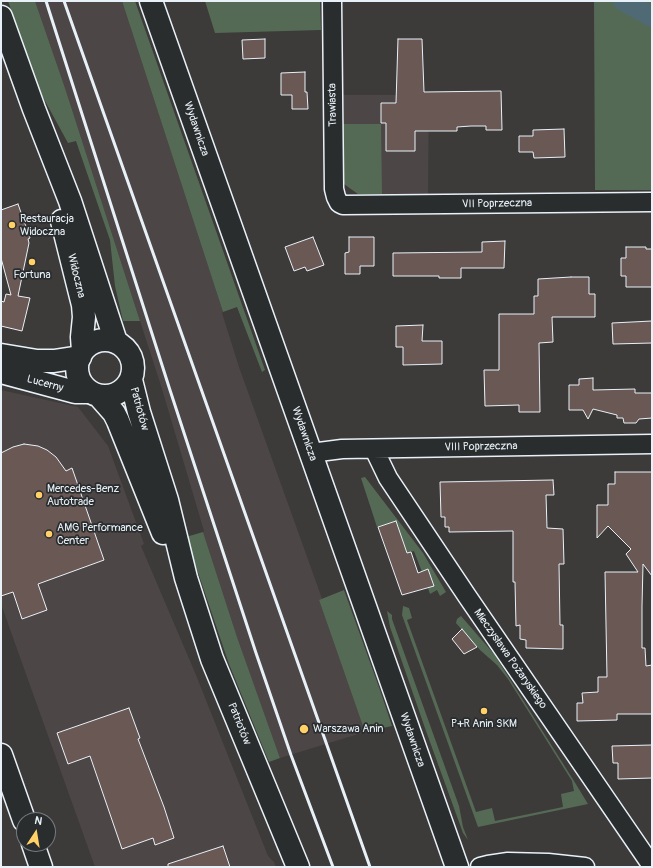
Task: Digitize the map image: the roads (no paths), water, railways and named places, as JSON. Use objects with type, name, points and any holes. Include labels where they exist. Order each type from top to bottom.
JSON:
[{"type":"main road","name":"Wydawnicza","points":[[151,1],[457,867]]},
{"type":"main road","name":"Widoczna","points":[[1,17],[34,109],[70,201],[116,342]]},
{"type":"main road","name":"Widoczna","points":[[34,109],[83,305],[84,317],[81,354]]},
{"type":"main road","points":[[107,340],[116,342],[125,348],[131,358],[133,369],[131,380],[123,390],[112,396],[94,394],[82,383],[77,373],[78,361],[81,354],[90,345],[98,341],[107,340]]},
{"type":"main road","name":"Lucerny","points":[[1,372],[25,369],[37,361],[54,361],[81,354]]},
{"type":"main road","name":"Lucerny","points":[[1,355],[25,369],[75,392],[94,394]]},
{"type":"main road","name":"Patriotów","points":[[131,380],[139,412],[167,500],[186,578],[212,659],[298,867]]},
{"type":"main road","name":"Patriotów","points":[[94,394],[114,413],[118,421],[140,472],[162,530],[186,578]]},
{"type":"main road","points":[[1,755],[21,812]]},
{"type":"main road","points":[[35,852],[40,867]]},
{"type":"street","name":"Trawiasta","points":[[332,1],[334,189],[339,203],[343,205]]},
{"type":"street","name":"VII Poprzeczna","points":[[343,205],[652,202]]},
{"type":"street","name":"VIII Poprzeczna","points":[[311,454],[342,449],[652,444]]},
{"type":"street","name":"Mieczysława Pożaryskiego","points":[[374,449],[388,478],[466,596],[652,866]]},
{"type":"street","points":[[480,867],[508,862],[548,863],[585,867]]},
{"type":"waterway","points":[[623,1],[652,17]]},
{"type":"railway","points":[[46,1],[169,387],[256,653],[291,755],[333,867]]},
{"type":"railway","points":[[64,1],[370,867]]},
{"type":"place","name":"Restauracja Widoczna","points":[[12,225]]},
{"type":"place","name":"Fortuna","points":[[32,262]]},
{"type":"place","name":"Mercedes-Benz Autotrade","points":[[39,495]]},
{"type":"place","name":"AMG Performance Center","points":[[49,534]]},
{"type":"place","name":"P+R Anin SKM","points":[[484,711]]},
{"type":"place","name":"Warszawa Anin","points":[[304,729]]}]
